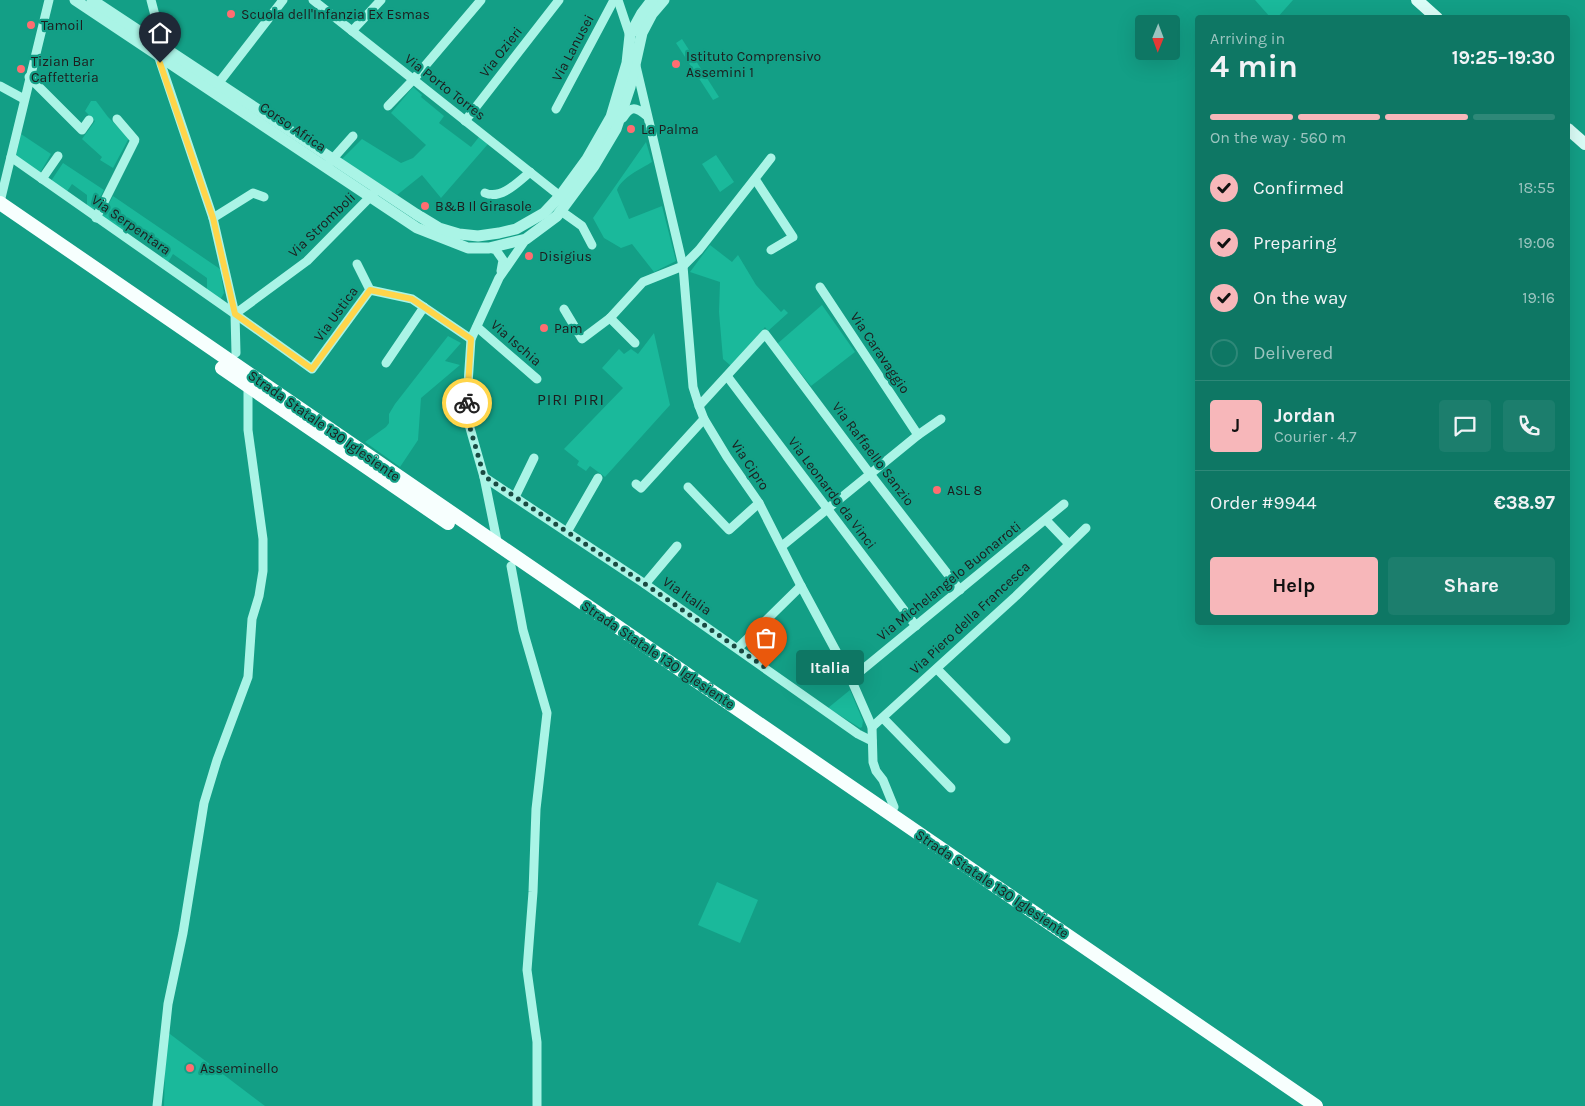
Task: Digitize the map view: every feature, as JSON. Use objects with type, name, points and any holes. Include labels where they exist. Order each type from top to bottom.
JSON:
[{"type":"main road","points":[[1417,0],[1434,15]]},
{"type":"main road","points":[[1570,131],[1585,144]]},
{"type":"main road","name":"Strada Statale 130 Iglesiente","points":[[0,202],[498,546],[1316,1106]]},
{"type":"main road","name":"Strada Statale 130 Iglesiente","points":[[0,213],[248,386],[1304,1106]]},
{"type":"street","points":[[0,202],[2,180],[11,157],[49,0]]},
{"type":"street","name":"Corso Africa","points":[[75,0],[216,87],[374,193],[439,228],[478,236],[514,230],[544,213],[560,196],[587,159],[611,117],[642,33],[634,34]]},
{"type":"street","name":"Corso Africa","points":[[92,0],[160,51]]},
{"type":"street","points":[[151,0],[160,51],[213,218],[235,314],[236,353]]},
{"type":"street","points":[[216,87],[283,0]]},
{"type":"street","name":"Via Porto Torres","points":[[313,0],[560,196]]},
{"type":"street","points":[[352,31],[381,0]]},
{"type":"street","points":[[388,106],[413,80],[481,0]]},
{"type":"street","name":"Via Ozieri","points":[[465,120],[559,0]]},
{"type":"street","points":[[616,0],[627,15],[635,16],[642,13]]},
{"type":"street","points":[[616,0],[634,34]]},
{"type":"street","name":"Via Lanusei","points":[[556,109],[616,0]]},
{"type":"street","name":"Corso Africa","points":[[374,193],[416,228],[468,248],[489,248],[526,239],[557,216],[594,166],[616,129],[630,86],[634,34],[642,13],[652,0]]},
{"type":"street","name":"Corso Africa","points":[[634,34],[664,0]]},
{"type":"street","points":[[622,9],[634,34]]},
{"type":"street","name":"Via Cipro","points":[[633,61],[683,266],[693,386],[699,406],[704,419],[727,457],[759,503],[851,679],[872,727],[873,762],[876,771],[883,780],[894,807]]},
{"type":"street","points":[[30,77],[82,130],[88,120]]},
{"type":"street","points":[[0,86],[24,99]]},
{"type":"street","name":"Via Cipro","points":[[630,86],[647,117]]},
{"type":"street","points":[[616,129],[628,110],[634,108],[647,117]]},
{"type":"street","points":[[96,218],[135,140],[117,119]]},
{"type":"street","points":[[329,163],[353,136]]},
{"type":"street","points":[[42,179],[58,156]]},
{"type":"street","name":"Via Serpentara","points":[[11,157],[235,314]]},
{"type":"street","points":[[564,309],[582,339],[610,318],[643,282],[683,266],[700,250],[771,158]]},
{"type":"street","points":[[485,192],[491,195],[499,194],[514,186],[530,172]]},
{"type":"street","points":[[755,179],[793,237],[771,250]]},
{"type":"street","points":[[213,218],[253,193],[264,197]]},
{"type":"street","name":"Via Stromboli","points":[[235,314],[307,261],[374,193]]},
{"type":"street","points":[[561,211],[582,226],[592,245]]},
{"type":"street","points":[[498,546],[484,476],[466,414],[471,339],[499,278],[506,244],[514,230]]},
{"type":"street","points":[[499,278],[526,239]]},
{"type":"street","points":[[489,248],[496,250],[504,260]]},
{"type":"street","points":[[356,264],[370,290]]},
{"type":"street","name":"Via Caravaggio","points":[[820,287],[918,435]]},
{"type":"street","name":"Via Ustica","points":[[235,314],[312,369],[370,290],[412,299],[471,339]]},
{"type":"street","points":[[386,363],[424,307]]},
{"type":"street","points":[[610,318],[635,343]]},
{"type":"street","name":"Via Ischia","points":[[477,327],[537,379]]},
{"type":"street","name":"Via Raffaello Sanzio","points":[[727,376],[765,334],[960,590]]},
{"type":"street","points":[[699,406],[727,376]]},
{"type":"street","name":"Via Leonardo da Vinci","points":[[727,376],[916,626]]},
{"type":"street","points":[[158,1106],[168,1004],[183,933],[204,803],[217,760],[248,677],[252,620],[259,596],[263,571],[263,539],[248,430],[248,386]]},
{"type":"street","points":[[636,484],[641,488],[704,419]]},
{"type":"street","points":[[782,546],[918,435],[941,419]]},
{"type":"street","points":[[515,497],[534,458]]},
{"type":"street","name":"Via Italia","points":[[484,476],[738,648],[858,734],[872,741]]},
{"type":"street","points":[[567,532],[598,478]]},
{"type":"street","points":[[688,487],[729,530],[759,503]]},
{"type":"street","name":"Via Michelangelo Buonarroti","points":[[851,679],[1064,504]]},
{"type":"street","points":[[1046,520],[1069,544]]},
{"type":"street","name":"Via Piero della Francesca","points":[[872,727],[1016,596],[1086,528]]},
{"type":"street","points":[[645,584],[677,546]]},
{"type":"street","points":[[512,566],[524,630],[547,713],[536,809],[533,892],[527,970],[537,1042],[537,1106]]},
{"type":"street","points":[[738,648],[801,586]]},
{"type":"street","points":[[937,669],[1006,739]]},
{"type":"street","points":[[883,718],[951,788]]},
{"type":"green space","points":[[1255,0],[1293,0],[1280,15],[1268,15]]},
{"type":"green space","points":[[682,39],[719,97],[713,100],[676,43]]},
{"type":"green space","points":[[413,87],[422,95],[421,97],[444,116],[439,123],[471,147],[479,137],[488,144],[441,198],[422,175],[397,195],[342,159],[362,139],[401,163],[413,158],[426,145],[391,113]]},
{"type":"green space","points":[[91,101],[96,101],[108,117],[129,138],[113,168],[100,160],[102,157],[82,139],[95,121],[85,111]]},
{"type":"green space","points":[[21,134],[51,154],[40,173],[16,156]]},
{"type":"green space","points":[[646,142],[652,162],[627,177],[617,190],[629,219],[662,206],[676,261],[654,272],[632,244],[621,248],[604,238],[593,218]]},
{"type":"green space","points":[[716,155],[734,182],[720,192],[702,164]]},
{"type":"green space","points":[[63,163],[104,190],[93,211],[87,207],[87,195],[72,184],[66,193],[51,181]]},
{"type":"green space","points":[[113,196],[220,269],[224,293],[220,300],[207,291],[207,278],[173,254],[167,264],[161,260],[168,250],[131,226],[125,235],[101,218]]},
{"type":"green space","points":[[710,245],[732,262],[738,255],[756,285],[781,312],[784,309],[788,313],[768,331],[765,327],[731,366],[723,359],[719,312],[720,282],[690,272]]},
{"type":"green space","points":[[822,305],[855,352],[811,386],[777,344]]},
{"type":"green space","points":[[654,333],[670,405],[605,477],[590,466],[586,471],[577,465],[579,461],[564,449],[623,388],[602,368],[619,349],[624,354],[631,349],[638,354]]},
{"type":"green space","points":[[448,336],[461,343],[445,361],[460,365],[421,398],[418,440],[400,467],[365,442],[386,427],[389,423],[389,414],[395,404]]},
{"type":"green space","points":[[850,690],[863,721],[860,728],[828,708]]},
{"type":"green space","points":[[717,882],[758,900],[740,943],[698,925]]},
{"type":"green space","name":"Asseminello","points":[[166,1031],[265,1106],[164,1106]]},
{"type":"way so far","points":[[467,403],[466,414],[484,476],[766,668]]},
{"type":"place","name":"Scuola dell'Infanzia Ex Esmas","points":[[231,14]]},
{"type":"place","name":"Tamoil","points":[[31,25]]},
{"type":"place","name":"Istituto Comprensivo Assemini 1","points":[[676,64]]},
{"type":"place","name":"Tizian Bar Caffetteria","points":[[21,69]]},
{"type":"place","name":"La Palma","points":[[631,129]]},
{"type":"place","name":"B&B Il Girasole","points":[[425,206]]},
{"type":"place","name":"Disigius","points":[[529,256]]},
{"type":"place","name":"Pam","points":[[544,328]]},
{"type":"place","name":"ASL 8","points":[[937,490]]},
{"type":"place","name":"Italia","points":[[766,668]]},
{"type":"place","name":"Asseminello","points":[[190,1068]]},
{"type":"district","name":"PIRI PIRI","points":[[571,399]]},
{"type":"route","points":[[160,63],[213,218],[235,314],[312,369],[370,290],[412,299],[471,339],[467,403]]}]
